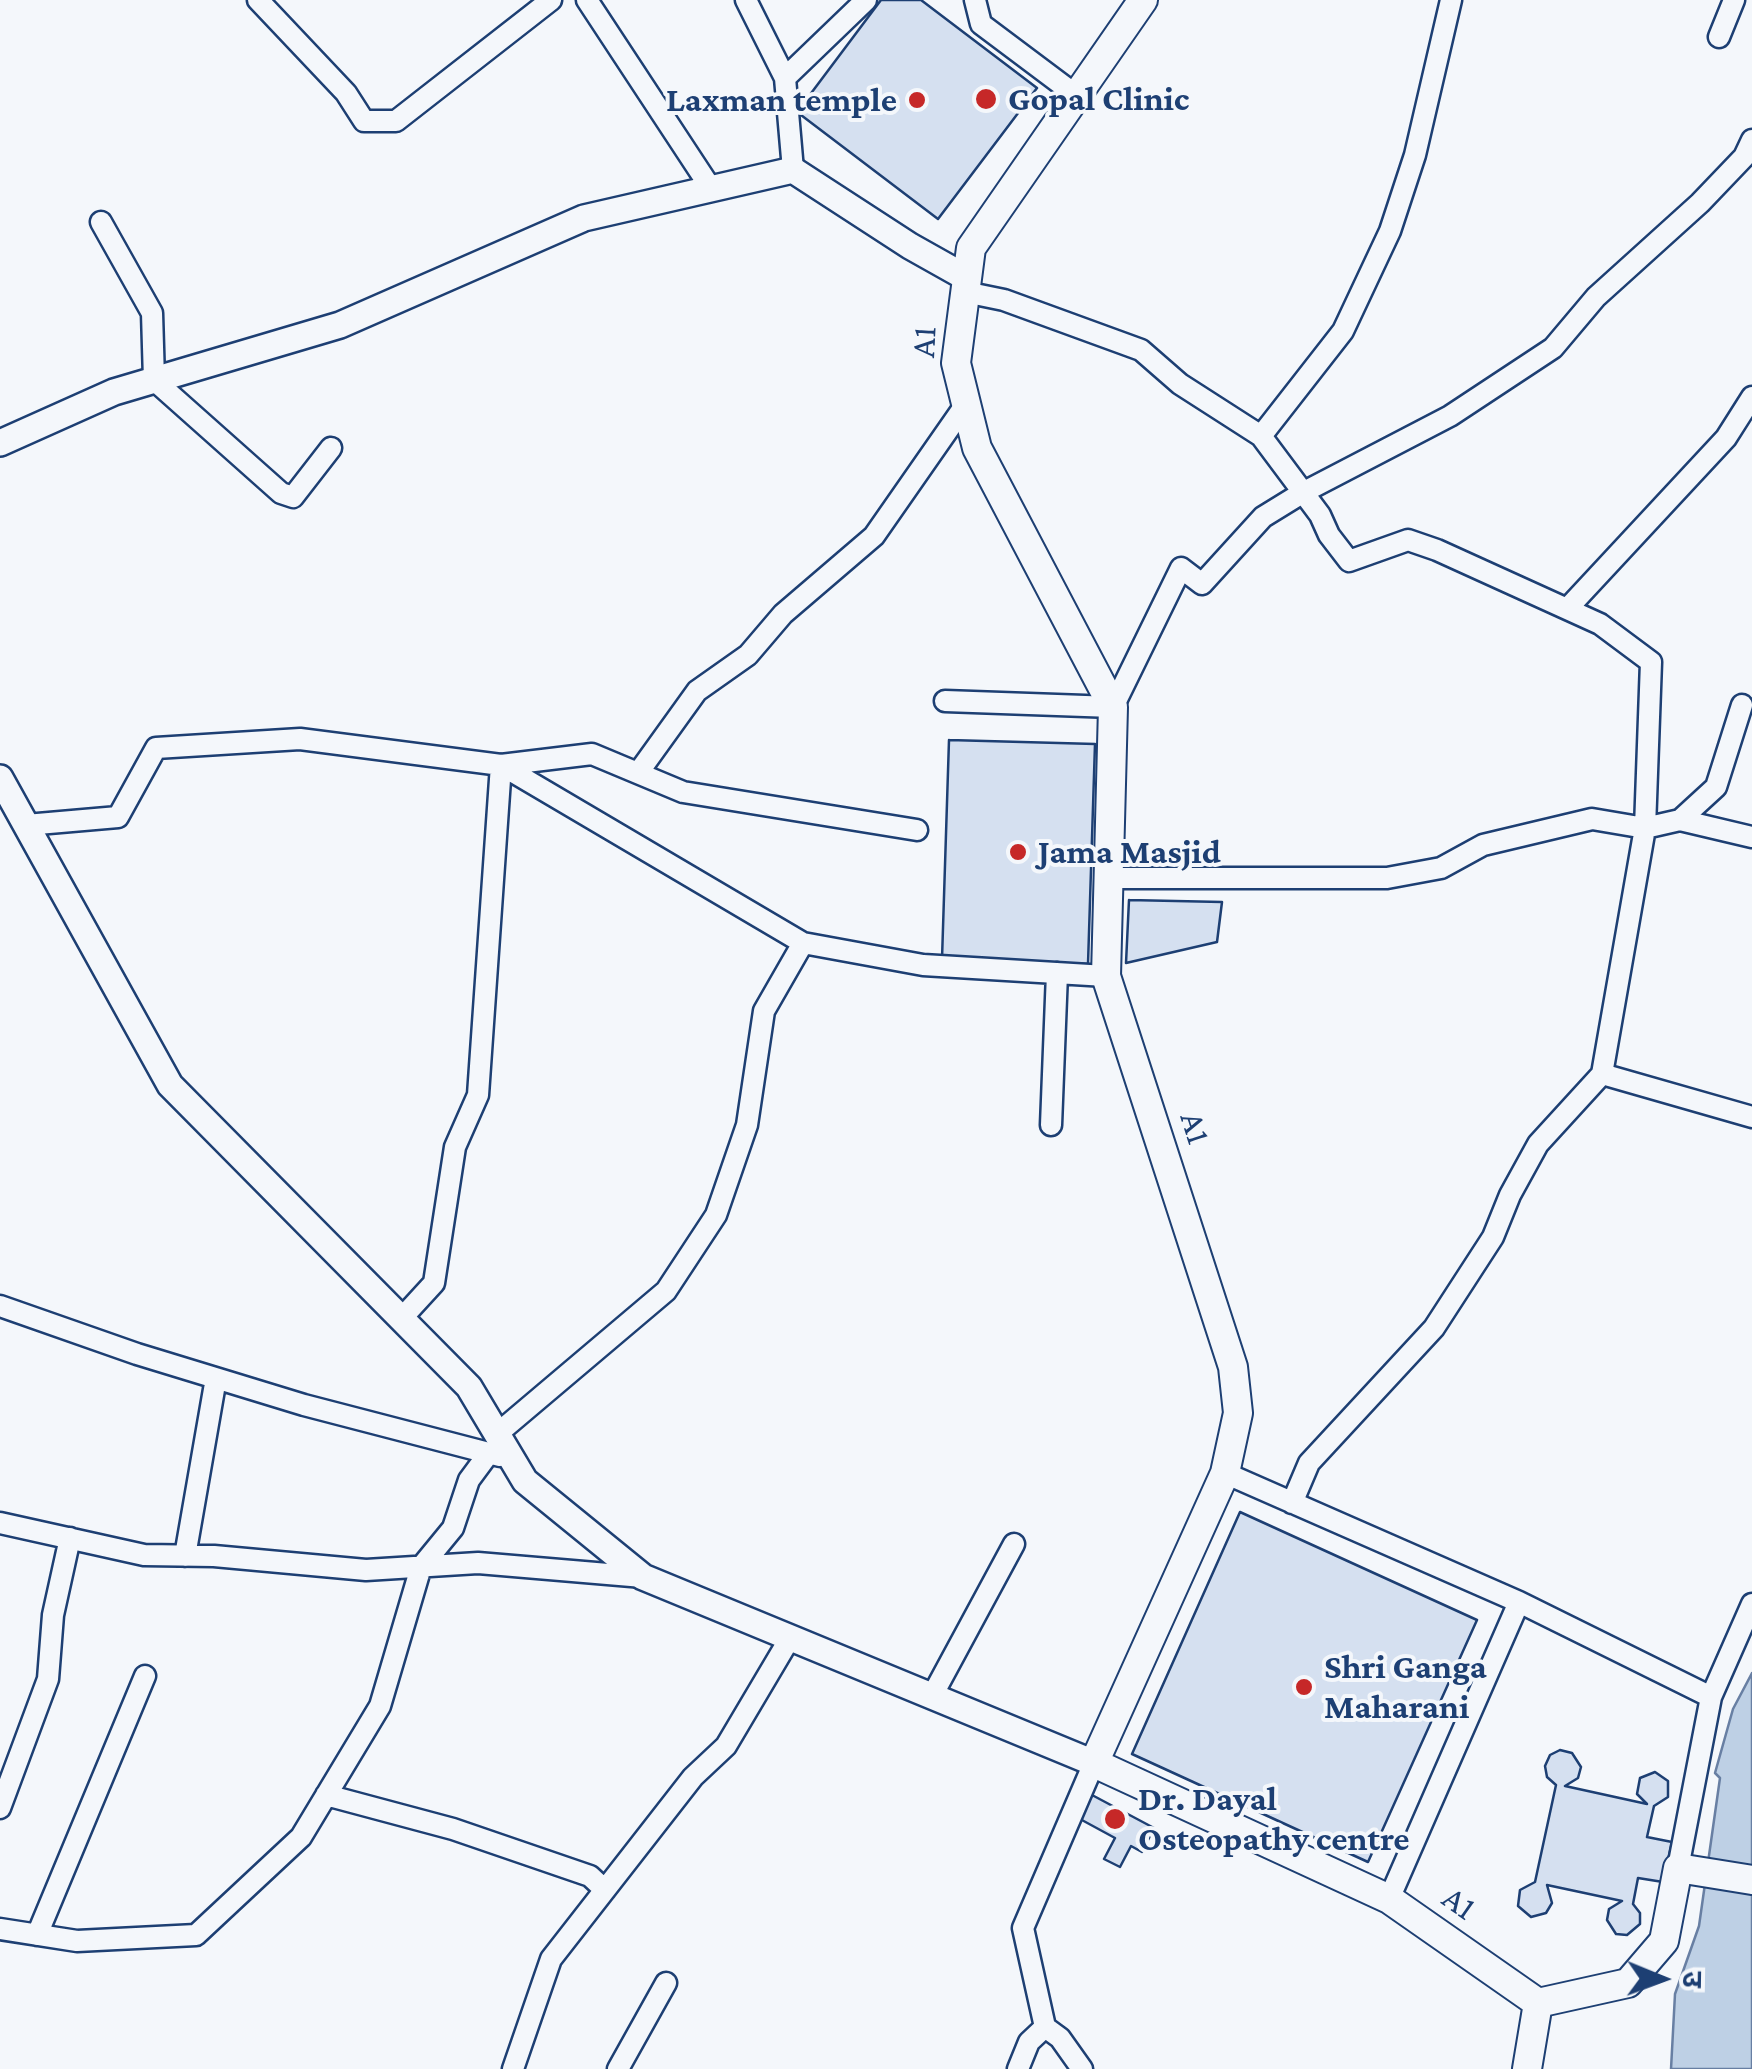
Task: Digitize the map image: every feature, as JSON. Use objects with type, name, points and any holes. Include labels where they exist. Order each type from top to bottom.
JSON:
[{"type":"main road","name":"A1","points":[[1143,0],[971,248],[956,363],[976,448],[1113,707],[1106,976],[1233,1367],[1238,1413],[1225,1473],[1094,1764],[1388,1899],[1538,2003]]},
{"type":"main road","points":[[1527,2069],[1538,2003],[1628,1982],[1664,1941],[1688,1871],[1752,1880]]},
{"type":"street","points":[[258,0],[346,93],[364,121],[396,121],[551,0]]},
{"type":"street","points":[[587,0],[712,190]]},
{"type":"street","points":[[746,0],[784,78],[793,170]]},
{"type":"street","points":[[784,78],[866,0]]},
{"type":"street","points":[[975,0],[982,24],[1076,96]]},
{"type":"street","points":[[1260,436],[1343,331],[1390,231],[1416,155],[1451,0]]},
{"type":"street","points":[[1720,37],[1734,0]]},
{"type":"street","points":[[946,700],[1113,707],[1181,568],[1202,584],[1263,517],[1302,492],[1450,416],[1552,348],[1596,297],[1700,203],[1744,157],[1752,140]]},
{"type":"street","points":[[0,443],[114,392],[340,325],[584,218],[793,170],[966,285],[1141,350],[1180,384],[1260,436],[1349,561],[1408,540],[1438,550],[1600,624],[1650,662],[1645,828],[1602,1074],[1538,1144],[1492,1237],[1434,1328],[1309,1463],[1292,1503]]},
{"type":"street","points":[[101,222],[152,313],[154,380],[281,493],[293,496],[331,448]]},
{"type":"street","points":[[1567,609],[1726,438],[1752,397]]},
{"type":"street","points":[[638,773],[697,691],[748,654],[783,614],[874,536],[966,404]]},
{"type":"street","points":[[1680,820],[1716,787],[1742,705]]},
{"type":"street","points":[[26,825],[118,818],[156,748],[300,739],[501,765],[592,754],[683,792],[917,830]]},
{"type":"street","points":[[501,765],[802,942],[923,965],[1106,976]]},
{"type":"street","points":[[401,1318],[434,1283],[455,1147],[478,1095],[501,765]]},
{"type":"street","points":[[4,798],[26,825],[170,1085],[469,1387],[499,1449],[525,1481],[642,1576],[1094,1764],[1023,1928],[1045,2027],[1060,2038],[1082,2069]]},
{"type":"street","points":[[1107,878],[1386,878],[1441,868],[1484,845],[1592,819],[1645,828],[1680,820],[1752,837]]},
{"type":"street","points":[[0,1929],[77,1942],[196,1935],[301,1837],[380,1706],[421,1566],[454,1528],[469,1480],[666,1291],[716,1215],[747,1125],[764,1011],[802,942]]},
{"type":"street","points":[[1051,1125],[1057,973]]},
{"type":"street","points":[[1602,1074],[1752,1117]]},
{"type":"street","points":[[0,1306],[216,1378],[499,1449]]},
{"type":"street","points":[[184,1556],[216,1378]]},
{"type":"street","points":[[1225,1473],[1519,1602],[1711,1697]]},
{"type":"street","points":[[0,1523],[144,1555],[366,1570],[478,1563],[642,1576]]},
{"type":"street","points":[[0,1808],[48,1679],[53,1614],[70,1538]]},
{"type":"street","points":[[932,1696],[1014,1544]]},
{"type":"street","points":[[1388,1899],[1519,1602]]},
{"type":"street","points":[[1688,1871],[1711,1697],[1752,1604]]},
{"type":"street","points":[[512,2069],[551,1959],[693,1777],[726,1746],[790,1638]]},
{"type":"street","points":[[37,1935],[145,1676]]},
{"type":"street","points":[[326,1795],[470,1835],[590,1876],[605,1890]]},
{"type":"street","points":[[618,2069],[666,1983]]},
{"type":"street","points":[[1018,2069],[1030,2042],[1045,2027]]},
{"type":"water","points":[[1752,1673],[1752,2069],[1671,2069],[1675,1994],[1699,1926],[1720,1778],[1715,1773],[1733,1709]]},
{"type":"building","name":"Laxman temple","points":[[881,0],[921,0],[1037,88],[938,219],[797,112]]},
{"type":"building","name":"Jama Masjid","points":[[949,740],[1095,744],[1088,964],[942,959]]},
{"type":"building","points":[[1129,900],[1222,902],[1217,942],[1126,963]]},
{"type":"building","name":"Shri Ganga Maharani","points":[[1240,1512],[1477,1620],[1368,1862],[1132,1754]]},
{"type":"building","points":[[1560,1750],[1572,1753],[1581,1767],[1578,1778],[1565,1786],[1647,1804],[1637,1794],[1640,1778],[1655,1772],[1668,1781],[1668,1797],[1654,1806],[1647,1837],[1672,1842],[1663,1882],[1638,1878],[1633,1904],[1640,1913],[1640,1924],[1627,1935],[1616,1934],[1607,1920],[1609,1909],[1622,1901],[1547,1885],[1552,1903],[1546,1913],[1531,1917],[1518,1906],[1520,1890],[1535,1882],[1556,1785],[1547,1777],[1545,1766],[1550,1755]]},
{"type":"building","points":[[1092,1795],[1154,1828],[1142,1852],[1131,1846],[1120,1867],[1104,1859],[1115,1838],[1080,1819]]},
{"type":"place","name":"Gopal Clinic","points":[[986,99]]},
{"type":"place","name":"Laxman temple","points":[[917,100]]},
{"type":"place","name":"Jama Masjid","points":[[1018,852]]},
{"type":"place","name":"Shri Ganga Maharani","points":[[1304,1687]]},
{"type":"place","name":"Dr. Dayal Osteopathy centre","points":[[1115,1819]]}]
